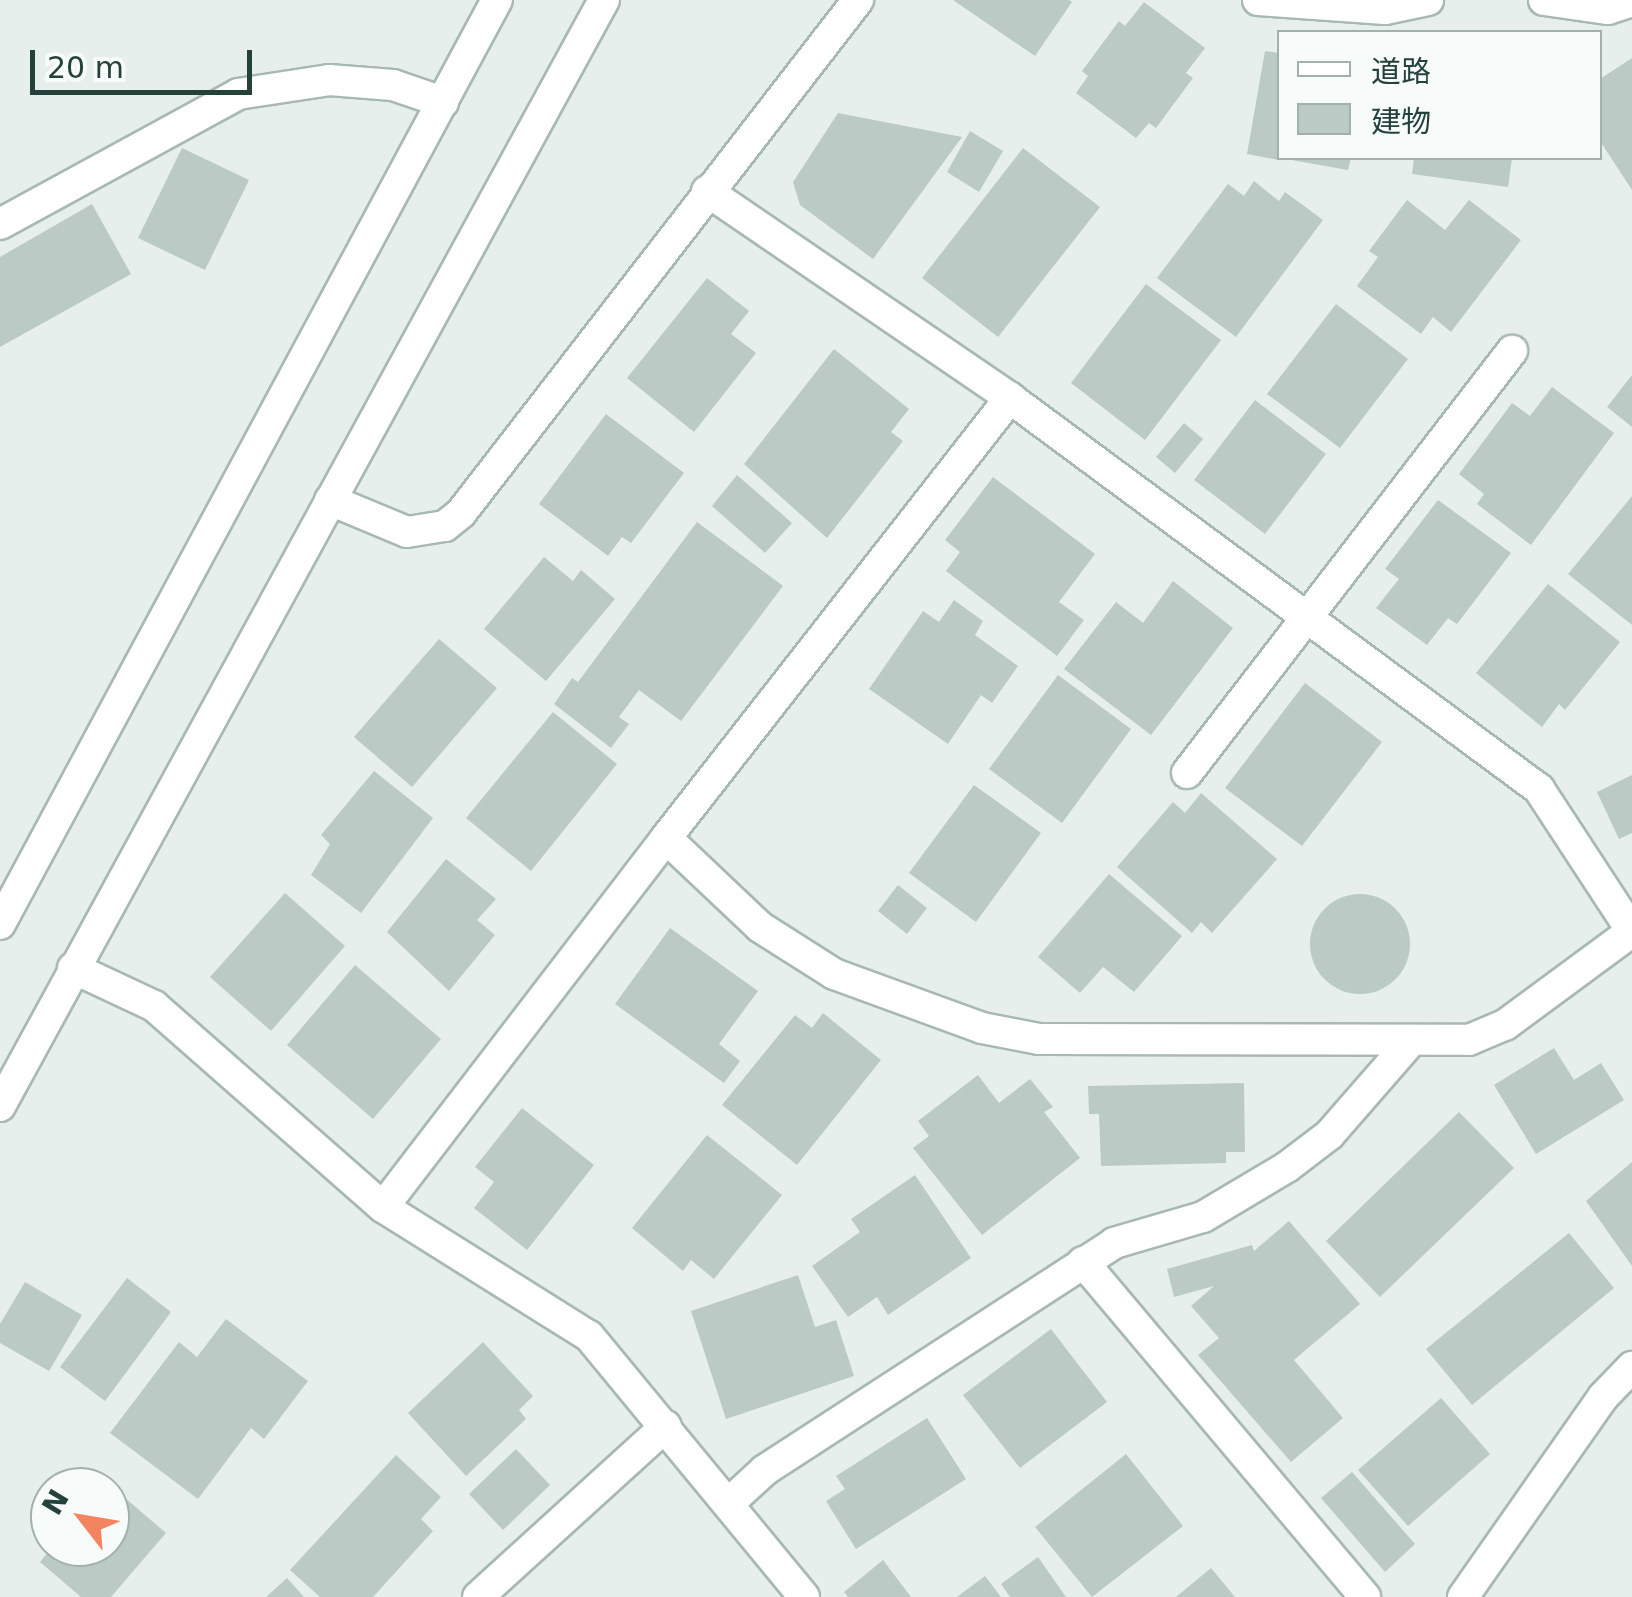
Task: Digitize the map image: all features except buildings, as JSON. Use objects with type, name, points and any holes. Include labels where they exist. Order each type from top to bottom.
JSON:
[{"type":"street","points":[[0,924],[497,0]]},
{"type":"street","points":[[0,1106],[604,0]]},
{"type":"street","points":[[330,500],[407,532],[445,526],[461,514],[858,0]]},
{"type":"street","points":[[1258,0],[1385,9],[1428,0]]},
{"type":"street","points":[[1544,0],[1608,9],[1632,1]]},
{"type":"street","points":[[0,224],[238,94],[330,80],[393,84],[442,102]]},
{"type":"street","points":[[666,838],[760,927],[808,959],[1006,1036],[1468,1040],[1505,1025],[1631,932],[1538,789],[1010,398],[707,191]]},
{"type":"street","points":[[1188,773],[1512,351]]},
{"type":"street","points":[[383,1208],[1010,398]]},
{"type":"street","points":[[73,968],[154,1006],[383,1208],[589,1336],[804,1597]]},
{"type":"street","points":[[728,1504],[764,1470],[1083,1262],[1150,1228],[1202,1217],[1287,1167],[1330,1135],[1412,1040]]},
{"type":"street","points":[[1083,1262],[1365,1597]]},
{"type":"street","points":[[1463,1597],[1603,1397],[1632,1368]]},
{"type":"street","points":[[478,1597],[666,1426]]}]
